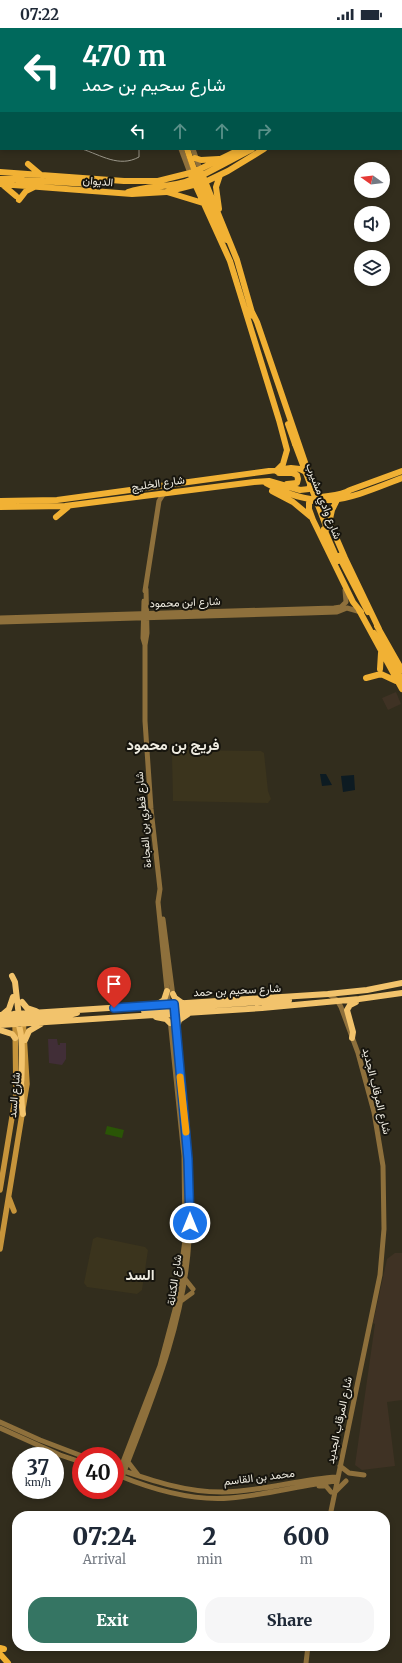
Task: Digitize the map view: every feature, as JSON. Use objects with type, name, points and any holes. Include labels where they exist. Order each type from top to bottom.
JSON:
[{"type":"highway","points":[[12,976],[15,982],[19,1019],[23,1114]]},
{"type":"highway","name":"شارع سحيم بن حمد","points":[[0,1017],[43,1022],[149,1015],[171,1009],[183,1003],[328,994],[367,990],[402,983]]},
{"type":"highway","points":[[155,1006],[164,1000],[170,993],[176,1000],[183,1003]]},
{"type":"highway","name":"شارع سحيم بن حمد","points":[[0,1025],[39,1012],[155,1006],[193,1012],[307,1004],[402,993]]},
{"type":"highway","points":[[80,1020],[88,1015],[281,1001],[288,1000],[294,996]]},
{"type":"highway","points":[[0,1017],[9,1009],[13,997]]},
{"type":"highway","points":[[352,1038],[353,1032],[347,1010],[350,1005],[359,999]]},
{"type":"highway","points":[[22,1002],[27,1008],[39,1012]]},
{"type":"highway","points":[[299,1010],[307,1004]]},
{"type":"highway","points":[[19,1019],[61,1016],[83,1010]]},
{"type":"highway","points":[[176,1031],[180,1019],[193,1012]]},
{"type":"highway","points":[[149,1015],[164,1018],[170,1023]]},
{"type":"highway","points":[[25,1040],[29,1031],[43,1022]]},
{"type":"highway","points":[[0,1030],[12,1034],[15,1038]]},
{"type":"main road","points":[[187,150],[197,178],[222,232],[232,246]]},
{"type":"main road","points":[[197,178],[222,159],[239,150]]},
{"type":"main road","points":[[197,178],[250,150]]},
{"type":"main road","points":[[125,193],[140,189],[170,186],[197,178],[220,175],[262,150]]},
{"type":"main road","points":[[196,160],[222,159]]},
{"type":"main road","points":[[28,164],[36,172],[49,177]]},
{"type":"main road","name":"الديوان","points":[[0,172],[49,177],[115,180],[158,181],[197,178]]},
{"type":"main road","points":[[1,182],[20,180],[25,175]]},
{"type":"main road","points":[[220,175],[216,187],[220,214]]},
{"type":"main road","name":"الديوان","points":[[1,182],[17,185],[125,193],[166,192],[197,178]]},
{"type":"main road","name":"شارع وادي مشيرب","points":[[197,178],[197,192],[230,261],[253,338],[264,361],[291,446],[359,598],[379,629],[397,666]]},
{"type":"main road","name":"شارع وادي مشيرب","points":[[197,178],[220,214],[232,246],[286,418],[291,446]]},
{"type":"main road","points":[[17,185],[24,180],[93,184],[115,180]]},
{"type":"main road","points":[[1,182],[18,198],[35,186]]},
{"type":"main road","points":[[166,192],[203,204]]},
{"type":"main road","name":"شارع وادي مشيرب","points":[[252,312],[259,327],[309,474],[322,499],[327,527],[361,612],[381,652],[397,666]]},
{"type":"main road","points":[[276,471],[283,464],[291,446]]},
{"type":"main road","name":"شارع الخليج","points":[[0,502],[57,500],[267,473],[295,468],[309,474]]},
{"type":"main road","points":[[312,482],[318,490],[326,494],[336,494],[402,471]]},
{"type":"main road","points":[[267,473],[292,473],[298,478],[294,484],[274,482]]},
{"type":"main road","points":[[322,499],[337,500],[402,478]]},
{"type":"main road","points":[[263,481],[294,496],[311,500],[344,494],[350,490]]},
{"type":"main road","name":"شارع الخليج","points":[[0,507],[70,505],[263,481],[274,482],[302,490],[310,488],[312,482]]},
{"type":"main road","points":[[254,482],[293,502],[313,520]]},
{"type":"main road","points":[[311,500],[308,507],[313,520],[342,580],[361,612]]},
{"type":"main road","points":[[327,527],[332,510],[337,500]]},
{"type":"main road","points":[[56,517],[70,505]]},
{"type":"main road","points":[[368,626],[378,637],[397,666],[402,689]]},
{"type":"main road","points":[[380,669],[381,652]]},
{"type":"main road","points":[[366,678],[380,674],[400,681]]},
{"type":"main road","name":"شارع السد","points":[[0,1189],[16,1093],[15,1038],[19,1019]]},
{"type":"main road","name":"شارع السد","points":[[0,1249],[27,1084],[25,1040],[19,1019]]},
{"type":"main road","points":[[17,1146],[24,1137]]},
{"type":"main road","points":[[9,1198],[14,1211]]},
{"type":"main road","points":[[1,1650],[4,1660]]},
{"type":"street","name":"شارع وادي مشيرب","points":[[183,150],[197,178]]},
{"type":"street","points":[[193,150],[196,160],[197,178]]},
{"type":"street","name":"شارع قطري بن الفجاءة","points":[[164,493],[159,501],[146,589],[146,747],[171,1009]]},
{"type":"street","points":[[154,494],[159,501]]},
{"type":"street","name":"شارع ابن محمود","points":[[0,622],[145,616],[156,613],[337,608],[343,605],[347,599],[342,580]]},
{"type":"street","name":"شارع قطري بن الفجاءة","points":[[145,616],[146,589]]},
{"type":"street","points":[[146,596],[149,607],[156,613]]},
{"type":"street","name":"شارع ابن محمود","points":[[0,618],[335,612],[347,608],[361,612]]},
{"type":"street","points":[[328,994],[338,1001]]},
{"type":"street","name":"شارع المرقاب الجديد","points":[[327,1511],[335,1479],[340,1466],[378,1282],[384,1226],[384,1189],[380,1146],[373,1106],[352,1038],[338,1001]]},
{"type":"street","name":"شارع الكنانة","points":[[124,1459],[160,1366],[173,1320],[180,1278],[185,1232],[185,1186],[176,1072],[170,1023],[171,1009]]},
{"type":"street","name":"شارع الكنانة","points":[[124,1466],[128,1462],[161,1378],[181,1301],[185,1278],[189,1238],[189,1180],[176,1031],[171,1009]]},
{"type":"street","points":[[176,1072],[180,1076]]},
{"type":"street","points":[[181,1301],[193,1291],[185,1278]]},
{"type":"street","points":[[0,1422],[72,1452]]},
{"type":"street","points":[[0,1428],[72,1459]]},
{"type":"street","points":[[128,1462],[140,1477]]},
{"type":"street","points":[[340,1466],[349,1473],[364,1475]]},
{"type":"street","name":"محمد بن القاسم","points":[[124,1471],[170,1486],[223,1492],[335,1479]]},
{"type":"street","name":"محمد بن القاسم","points":[[124,1478],[164,1491],[213,1498],[244,1496],[306,1486],[335,1479]]},
{"type":"street","points":[[306,1486],[324,1486],[332,1494],[346,1481]]},
{"type":"street","name":"شارع المرقاب الجديد","points":[[330,1511],[332,1494]]},
{"type":"street","points":[[306,1663],[307,1651]]},
{"type":"shaded area","points":[[396,692],[401,704],[388,710],[382,698]]},
{"type":"shaded area","points":[[176,750],[261,751],[264,753],[268,791],[271,799],[268,803],[173,801],[172,755]]},
{"type":"shaded area","points":[[320,774],[326,774],[332,785],[322,786]]},
{"type":"shaded area","points":[[354,775],[355,790],[343,792],[341,776]]},
{"type":"shaded area","points":[[48,1039],[57,1039],[58,1045],[60,1045],[60,1043],[66,1043],[66,1059],[62,1065],[49,1063]]},
{"type":"shaded area","points":[[97,1237],[145,1247],[148,1250],[142,1290],[137,1294],[87,1287],[84,1283],[93,1239]]},
{"type":"shaded area","points":[[395,1253],[402,1253],[402,1400],[387,1402],[395,1466],[362,1470],[355,1465],[375,1324],[373,1323],[387,1259]]},
{"type":"green space","points":[[107,1126],[124,1130],[122,1138],[105,1134]]},
{"type":"tram line","points":[[85,150],[117,161],[132,160],[139,157],[139,150]]},
{"type":"slow traffic","points":[[180,1077],[186,1132]]},
{"type":"district","name":"فريج بن محمود","points":[[173,744]]},
{"type":"district","name":"السد","points":[[140,1274]]},
{"type":"route","points":[[114,1008],[174,1004],[186,1127],[190,1223]]}]
